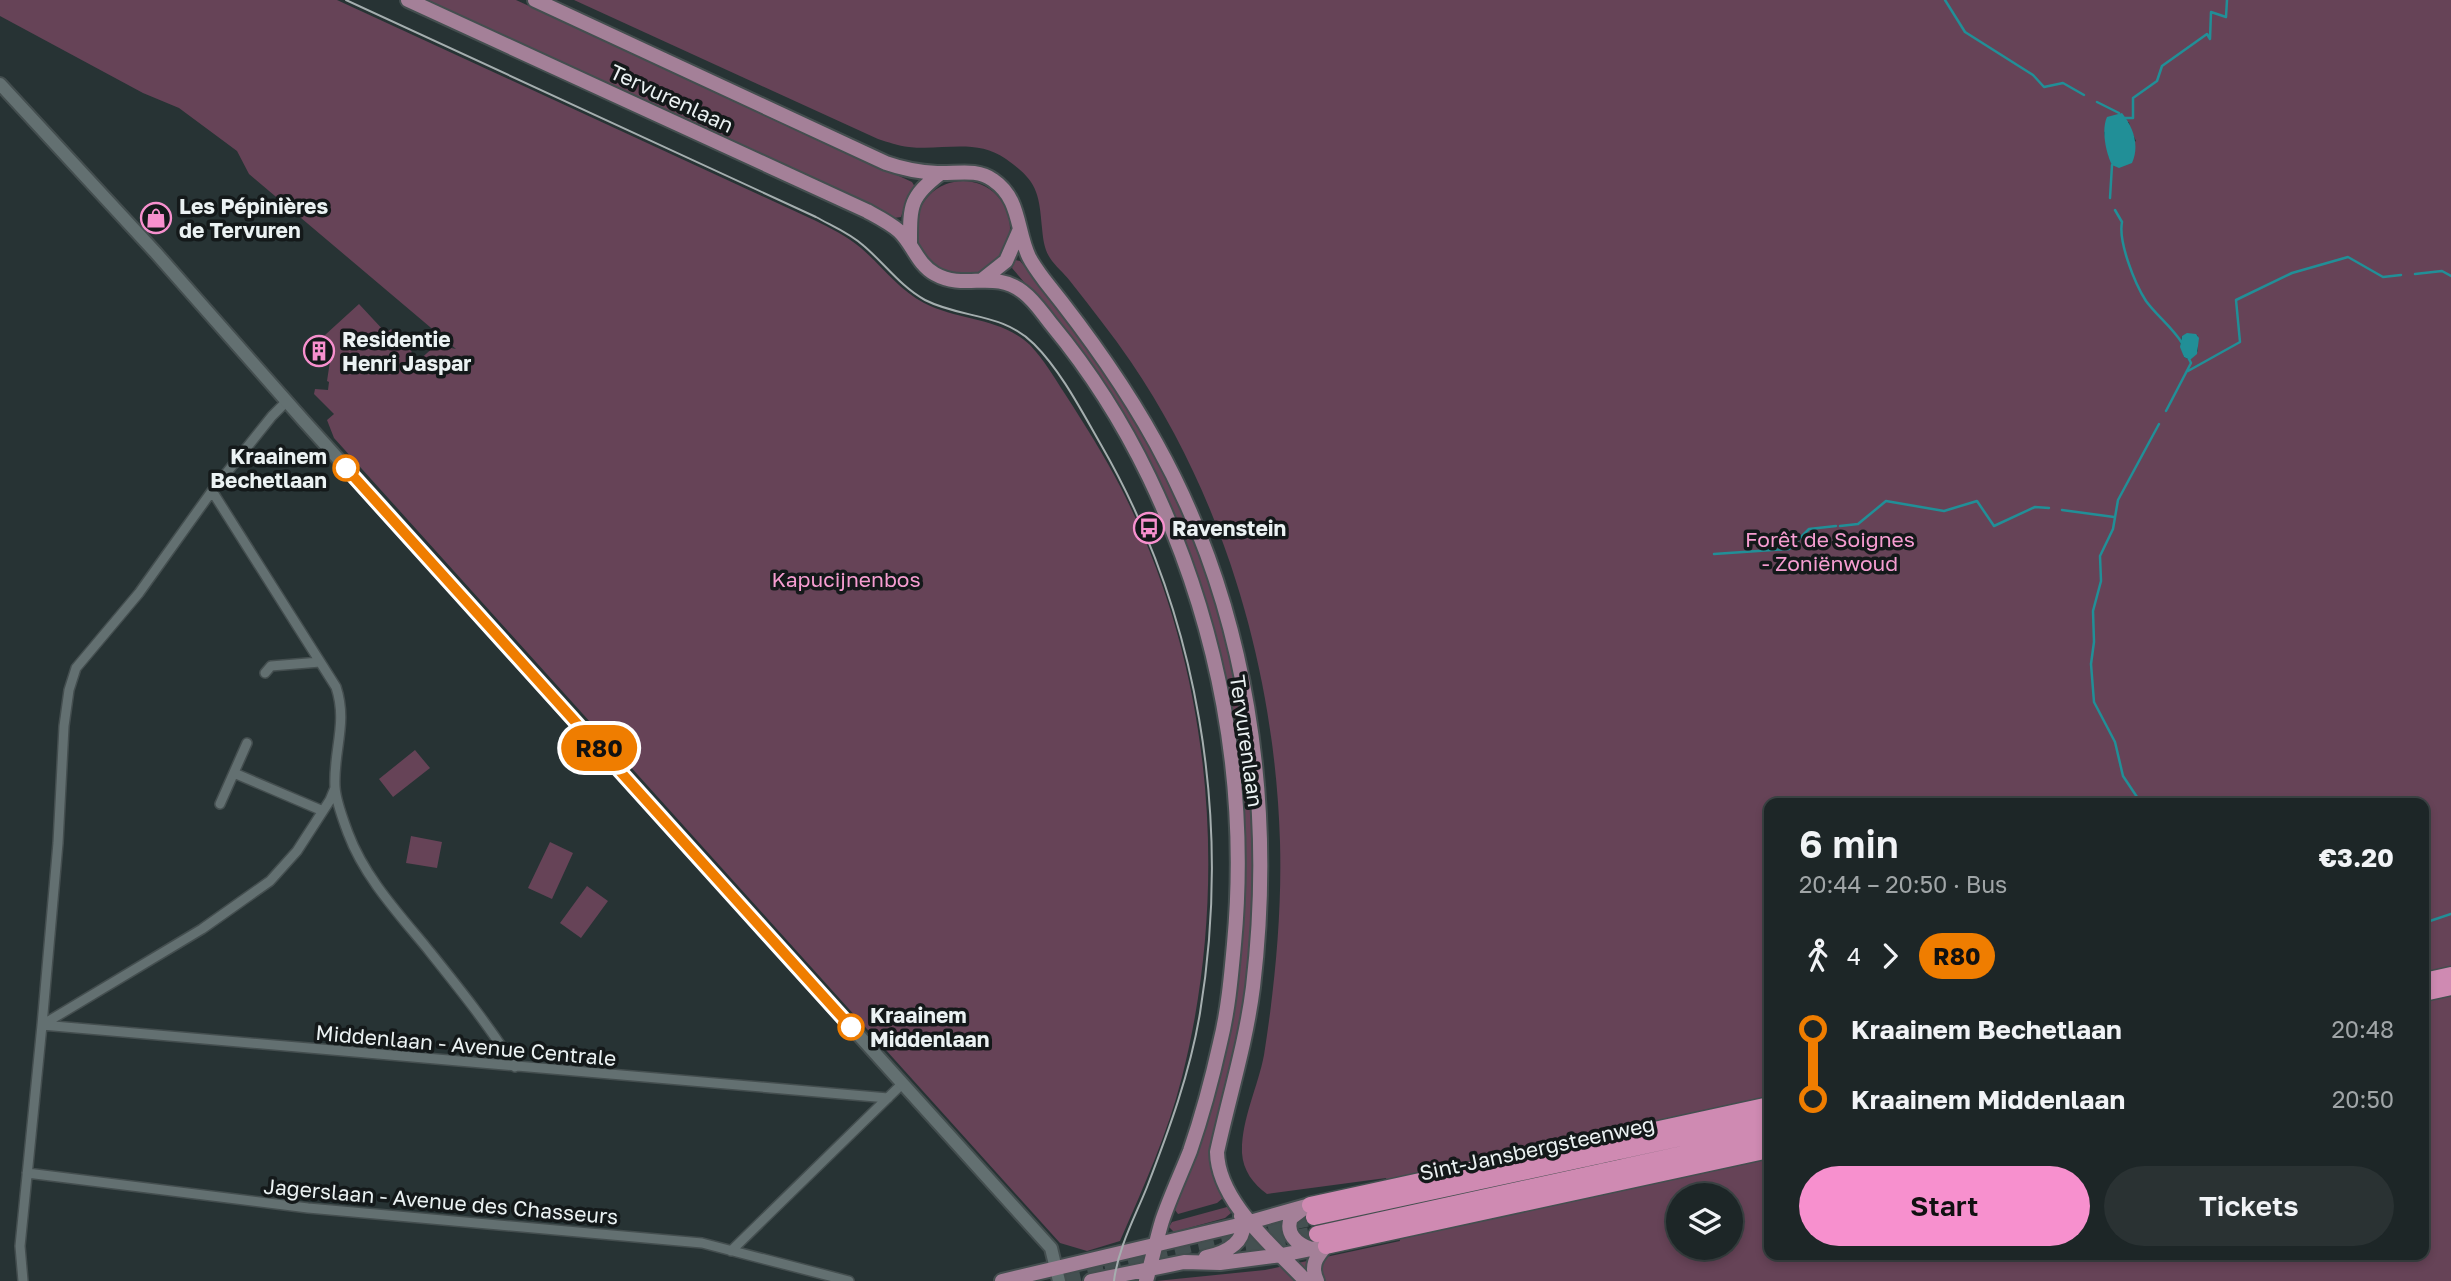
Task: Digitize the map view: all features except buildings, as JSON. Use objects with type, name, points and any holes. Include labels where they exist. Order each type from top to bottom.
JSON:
[{"type":"highway","points":[[2429,980],[2451,975]]},
{"type":"highway","points":[[2429,992],[2451,987]]},
{"type":"highway","points":[[1316,1230],[1764,1106]]},
{"type":"highway","name":"Sint-Jansbergsteenweg","points":[[1316,1230],[1764,1120]]},
{"type":"highway","name":"Sint-Jansbergsteenweg","points":[[1316,1230],[1764,1136]]},
{"type":"highway","points":[[1316,1230],[1764,1151]]},
{"type":"main road","name":"Tervurenlaan","points":[[408,0],[867,211],[900,232],[919,261],[932,272],[955,281],[999,280],[1012,284],[1026,294],[1068,344],[1113,410],[1140,458],[1175,534],[1193,582],[1212,650],[1228,730],[1239,844],[1237,910],[1221,1040],[1191,1148],[1155,1244],[1148,1275]]},
{"type":"main road","name":"Tervurenlaan","points":[[534,0],[886,163],[906,170],[975,173],[991,178],[1013,201],[1034,267],[1085,331],[1158,445],[1190,513],[1213,574],[1241,676],[1256,766],[1261,842],[1259,917],[1252,990],[1217,1152],[1219,1170],[1230,1198],[1247,1223]]},
{"type":"main road","points":[[910,247],[912,204],[921,189],[941,173]]},
{"type":"main road","points":[[980,280],[1006,261],[1020,229]]},
{"type":"main road","points":[[1247,1223],[1306,1281]]},
{"type":"main road","points":[[1091,1281],[1148,1275],[1230,1250],[1247,1223]]},
{"type":"main road","points":[[1002,1281],[1058,1275],[1117,1254],[1247,1223],[1316,1230]]},
{"type":"main road","points":[[1184,1262],[1220,1264],[1282,1255],[1316,1230]]},
{"type":"main road","points":[[1316,1230],[1318,1255],[1313,1266],[1317,1281]]},
{"type":"street","points":[[0,84],[156,253],[286,401],[1051,1248],[1058,1275]]},
{"type":"street","points":[[23,1281],[20,1245],[42,1025],[69,690],[76,668],[139,593],[212,491],[286,401]]},
{"type":"street","points":[[42,1025],[202,929],[271,881],[297,851],[335,788],[342,720],[341,703],[335,687],[212,491]]},
{"type":"street","points":[[265,673],[271,666],[320,662]]},
{"type":"street","points":[[220,804],[247,743]]},
{"type":"street","points":[[234,772],[323,811]]},
{"type":"street","points":[[335,788],[359,858],[387,901],[487,1023],[515,1067]]},
{"type":"street","name":"Middenlaan - Avenue Centrale","points":[[42,1025],[888,1098]]},
{"type":"street","points":[[731,1251],[902,1084]]},
{"type":"street","name":"Jagerslaan - Avenue des Chasseurs","points":[[27,1173],[308,1208],[702,1243],[849,1281]]},
{"type":"green space","name":"Kapucijnenbos","points":[[0,0],[337,0],[814,220],[856,244],[915,298],[937,309],[1006,329],[1030,345],[1053,375],[1108,464],[1152,556],[1176,628],[1193,701],[1204,777],[1208,852],[1206,928],[1197,1003],[1182,1077],[1170,1119],[1120,1241],[1087,1251],[1060,1243],[334,438],[327,420],[334,414],[314,394],[315,389],[328,390],[332,348],[319,345],[319,337],[325,335],[359,304],[386,333],[391,329],[412,352],[410,354],[417,362],[436,345],[456,349],[249,174],[237,151],[179,108],[143,93],[0,16]]},
{"type":"green space","points":[[423,0],[516,0],[912,182],[915,187],[906,201],[901,217],[894,218]]},
{"type":"green space","name":"Forêt de Soignes - Zoniënwoud","points":[[574,0],[2451,0],[2451,1281],[1156,1281],[1265,1270],[1400,1241],[1386,1178],[1267,1194],[1253,1181],[1244,1165],[1242,1141],[1264,1055],[1277,948],[1280,842],[1276,779],[1256,653],[1219,531],[1194,472],[1131,362],[1048,255],[1043,240],[1037,196],[1024,174],[1006,159],[983,149],[909,147],[878,139]],"holes":[[[2129,122],[2136,141],[2109,157],[2104,132]],[[2182,336],[2198,336],[2198,351],[2190,360],[2184,357],[2180,342]]]},
{"type":"green space","points":[[963,181],[981,185],[996,195],[1006,210],[1010,228],[1006,246],[996,261],[981,271],[963,275],[945,271],[930,261],[920,246],[916,228],[920,210],[930,195],[945,185]]},
{"type":"green space","points":[[1015,260],[1020,261],[1082,339],[1135,421],[1179,507],[1213,597],[1237,689],[1251,785],[1254,883],[1246,983],[1233,1057],[1213,1140],[1213,1168],[1223,1198],[1217,1203],[1178,1214],[1175,1210],[1204,1131],[1239,958],[1245,856],[1237,745],[1226,684],[1207,608],[1181,534],[1041,302],[1012,268]]},
{"type":"green space","points":[[415,750],[430,768],[393,797],[379,779]]},
{"type":"green space","points":[[411,836],[442,842],[437,868],[406,863]]},
{"type":"green space","points":[[550,842],[573,853],[552,899],[528,888]]},
{"type":"green space","points":[[587,886],[608,901],[581,938],[560,923]]},
{"type":"green space","points":[[1227,1207],[1231,1213],[1225,1218],[1174,1232],[1169,1227],[1172,1222]]},
{"type":"water","points":[[2122,113],[2132,130],[2135,150],[2132,163],[2119,168],[2112,165],[2110,160],[2104,128],[2107,117]]},
{"type":"water","points":[[2187,333],[2196,334],[2199,338],[2197,354],[2190,360],[2184,357],[2180,347],[2182,336]]},
{"type":"waterway","points":[[1945,0],[1965,32],[2033,75],[2044,87],[2063,83],[2084,95]]},
{"type":"waterway","points":[[2125,118],[2133,118],[2133,98],[2157,81],[2162,66],[2207,34],[2210,39],[2211,12],[2226,17],[2227,0]]},
{"type":"waterway","points":[[2097,102],[2119,113]]},
{"type":"waterway","points":[[2110,198],[2112,165]]},
{"type":"waterway","points":[[2115,210],[2122,222],[2121,230],[2128,263],[2142,294],[2182,343]]},
{"type":"waterway","points":[[2188,371],[2240,342],[2236,300],[2292,273],[2348,257],[2383,277],[2401,275]]},
{"type":"waterway","points":[[2415,274],[2442,271],[2451,276]]},
{"type":"waterway","points":[[2166,411],[2191,363],[2189,359]]},
{"type":"waterway","points":[[2138,798],[2123,776],[2115,742],[2094,702],[2091,664],[2094,642],[2093,611],[2101,581],[2100,556],[2113,529],[2118,500],[2159,424]]},
{"type":"waterway","points":[[1840,526],[1858,524],[1886,501],[1944,511],[1977,501],[1994,526],[2035,507],[2049,508]]},
{"type":"waterway","points":[[2062,510],[2114,517]]},
{"type":"waterway","points":[[1714,554],[1789,549],[1809,529],[1836,526]]},
{"type":"waterway","points":[[2429,921],[2451,914]]},
{"type":"tunnel","points":[[1104,1264],[1314,1217]]},
{"type":"tunnel","points":[[1222,1251],[1317,1234]]},
{"type":"tunnel","points":[[1065,1281],[1107,1272]]},
{"type":"tram line","points":[[346,0],[841,230],[859,241],[916,295],[939,306],[1009,326],[1022,334],[1053,366],[1078,404],[1134,509],[1162,577],[1184,647],[1199,719],[1209,792],[1212,866],[1209,940],[1200,1013],[1178,1101],[1123,1245],[1114,1281]]},
{"type":"bus line","name":"R80","points":[[346,468],[851,1027]]},
{"type":"place","name":"Les Pépinières de Tervuren","points":[[156,218]]},
{"type":"place","name":"Residentie Henri Jaspar","points":[[319,351]]},
{"type":"place","name":"Kraainem Bechetlaan","points":[[346,468]]},
{"type":"place","name":"Ravenstein","points":[[1149,528]]},
{"type":"place","name":"Kraainem Middenlaan","points":[[851,1027]]}]
